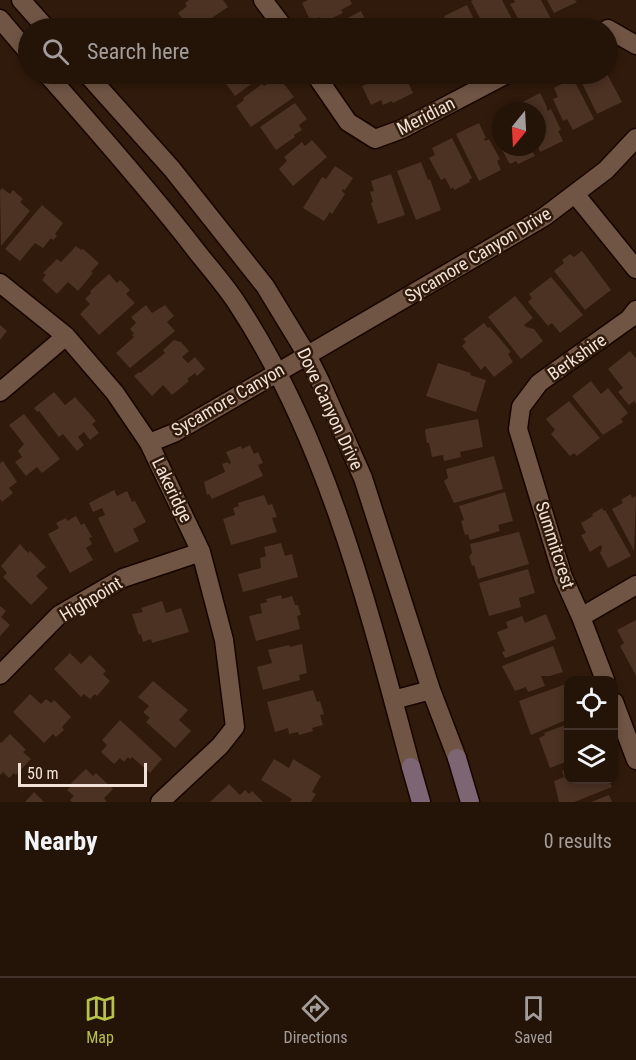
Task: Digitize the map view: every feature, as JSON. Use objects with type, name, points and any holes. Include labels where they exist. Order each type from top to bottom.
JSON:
[{"type":"street","points":[[21,0],[37,18]]},
{"type":"street","points":[[263,0],[276,18]]},
{"type":"street","points":[[0,19],[18,40]]},
{"type":"street","points":[[618,35],[636,45]]},
{"type":"street","name":"Dove Canyon Drive","points":[[56,84],[150,192],[237,303],[277,372],[324,476],[379,646],[421,802]]},
{"type":"street","name":"Dove Canyon Drive","points":[[96,84],[172,169],[265,286],[307,355],[363,478],[431,690],[457,758],[470,802]]},
{"type":"street","name":"Meridian","points":[[322,84],[348,122],[375,139],[402,129],[488,84]]},
{"type":"street","name":"Sycamore Canyon Drive","points":[[307,355],[544,217],[606,170],[636,138]]},
{"type":"street","points":[[575,194],[636,269]]},
{"type":"street","name":"Lakeridge","points":[[0,283],[66,336],[115,393],[149,443],[201,552],[224,640],[235,727],[220,746],[160,802]]},
{"type":"street","name":"Berkshire","points":[[520,407],[539,383],[629,319],[636,310]]},
{"type":"street","points":[[0,392],[66,336]]},
{"type":"street","name":"Sycamore Canyon","points":[[149,443],[174,433],[307,355]]},
{"type":"street","name":"Summitcrest","points":[[520,407],[518,429],[563,577],[603,676]]},
{"type":"street","name":"Highpoint","points":[[0,675],[59,615],[123,578],[201,552]]},
{"type":"street","points":[[581,617],[636,585]]},
{"type":"street","points":[[393,700],[431,690]]},
{"type":"street","points":[[618,713],[636,760]]},
{"type":"building","points":[[189,0],[223,0],[228,7],[212,18],[182,18],[178,13],[187,6],[185,3]]},
{"type":"building","points":[[308,0],[350,0],[352,4],[341,10],[343,13],[332,18],[309,18],[302,3]]},
{"type":"building","points":[[502,0],[511,18],[480,18],[471,1]]},
{"type":"building","points":[[514,0],[541,0],[550,18],[518,18],[510,4],[515,2]]},
{"type":"building","points":[[547,0],[575,0],[577,2],[554,13]]},
{"type":"building","points":[[467,5],[473,18],[445,18],[444,16]]},
{"type":"building","points":[[361,11],[364,18],[348,18]]},
{"type":"building","points":[[226,84],[251,84],[235,96]]},
{"type":"building","points":[[262,84],[264,86],[284,84],[294,97],[251,127],[236,106]]},
{"type":"building","points":[[366,84],[409,84],[413,93],[393,103],[392,101],[383,105],[381,100],[371,105],[362,86]]},
{"type":"building","points":[[562,84],[576,84],[594,119],[573,130],[567,119],[563,121],[553,99],[558,97],[554,88]]},
{"type":"building","points":[[582,84],[612,84],[622,102],[597,114]]},
{"type":"building","points":[[540,93],[544,102],[523,102]]},
{"type":"building","points":[[295,103],[307,119],[299,125],[302,130],[294,135],[295,137],[276,150],[260,127]]},
{"type":"building","points":[[546,105],[547,111],[551,109],[561,130],[558,131],[563,141],[546,149]]},
{"type":"building","points":[[479,123],[486,138],[485,141],[489,139],[492,144],[492,156],[498,156],[500,159],[497,161],[501,170],[479,181],[456,134]]},
{"type":"building","points":[[452,138],[472,178],[470,182],[454,190],[445,178],[441,180],[429,158],[435,155],[432,148]]},
{"type":"building","points":[[312,140],[327,157],[293,186],[279,169],[287,161],[284,157],[302,142],[305,146]]},
{"type":"building","points":[[506,156],[535,156],[518,164],[516,161],[510,164]]},
{"type":"building","points":[[421,162],[441,210],[416,220],[397,171]]},
{"type":"building","points":[[335,166],[353,178],[345,190],[343,189],[345,194],[332,214],[330,212],[324,221],[303,208],[322,177],[326,179]]},
{"type":"building","points":[[391,174],[405,215],[378,224],[371,203],[373,202],[370,192],[374,191],[371,181]]},
{"type":"building","points":[[2,188],[10,194],[13,190],[23,199],[20,202],[30,211],[1,246],[0,191]]},
{"type":"building","points":[[42,205],[63,223],[53,240],[51,238],[43,248],[35,243],[20,261],[5,249]]},
{"type":"building","points":[[76,246],[99,263],[78,291],[68,282],[57,294],[42,280],[46,275],[43,273],[57,259],[61,262]]},
{"type":"building","points":[[582,251],[611,290],[585,310],[554,271],[570,254],[574,257]]},
{"type":"building","points":[[109,274],[117,283],[120,280],[130,290],[126,294],[135,303],[99,335],[80,314],[90,304],[85,299],[91,293],[90,291]]},
{"type":"building","points":[[551,277],[583,315],[560,333],[552,323],[548,326],[528,302],[532,298],[529,294]]},
{"type":"building","points":[[515,296],[533,318],[524,325],[534,329],[543,341],[521,359],[488,317]]},
{"type":"building","points":[[146,305],[152,313],[165,305],[174,316],[167,322],[175,331],[130,368],[116,353],[134,337],[130,329],[136,323],[131,317]]},
{"type":"building","points":[[484,323],[511,352],[508,354],[513,362],[494,377],[485,366],[481,370],[462,346],[466,342],[463,339]]},
{"type":"building","points":[[0,325],[7,331],[0,340]]},
{"type":"building","points":[[174,340],[181,342],[189,351],[182,357],[188,363],[195,357],[205,369],[197,376],[195,373],[187,379],[189,381],[172,395],[163,385],[152,396],[134,376],[165,353],[163,350]]},
{"type":"building","points":[[630,351],[636,358],[636,404],[634,401],[629,405],[618,392],[623,388],[608,369]]},
{"type":"building","points":[[438,363],[486,380],[476,412],[426,396]]},
{"type":"building","points":[[591,381],[601,394],[608,388],[628,413],[621,419],[623,422],[603,435],[572,396]]},
{"type":"building","points":[[54,392],[65,405],[75,397],[96,421],[92,424],[99,433],[90,440],[84,432],[78,437],[84,445],[77,451],[63,434],[59,437],[39,411],[37,412],[34,408]]},
{"type":"building","points":[[569,401],[600,438],[577,456],[574,453],[570,456],[551,434],[555,430],[546,419]]},
{"type":"building","points":[[24,414],[60,459],[42,473],[37,467],[26,476],[15,462],[22,457],[18,451],[24,444],[9,425]]},
{"type":"building","points":[[478,419],[483,447],[460,452],[461,457],[444,461],[443,455],[432,457],[429,443],[427,443],[426,429]]},
{"type":"building","points":[[250,445],[254,454],[258,452],[263,463],[258,465],[263,476],[212,499],[209,494],[207,495],[204,482],[225,472],[222,464],[231,463],[226,452]]},
{"type":"building","points":[[494,456],[503,489],[454,503],[444,481],[448,478],[446,469]]},
{"type":"building","points":[[3,461],[17,482],[9,488],[13,493],[2,502],[0,499],[0,463]]},
{"type":"building","points":[[114,490],[117,496],[127,491],[146,522],[133,529],[139,541],[115,553],[98,518],[105,515],[102,508],[93,512],[89,503]]},
{"type":"building","points":[[505,492],[513,521],[498,525],[500,531],[470,540],[468,534],[465,535],[461,521],[464,520],[459,506]]},
{"type":"building","points":[[631,494],[632,498],[636,496],[634,551],[612,509],[623,503],[621,500]]},
{"type":"building","points":[[264,495],[268,505],[272,504],[277,517],[272,518],[277,532],[231,545],[223,519],[235,515],[233,508],[239,506],[238,503]]},
{"type":"building","points":[[602,508],[631,556],[608,568],[600,553],[601,545],[590,552],[581,535],[586,533],[581,523]]},
{"type":"building","points":[[76,516],[81,525],[84,523],[92,537],[89,538],[92,544],[86,548],[93,560],[70,573],[48,534],[59,528],[56,523]]},
{"type":"building","points":[[519,532],[529,564],[478,579],[469,556],[472,553],[470,544]]},
{"type":"building","points":[[281,543],[285,556],[292,554],[298,577],[243,592],[238,574],[261,568],[260,558],[266,556],[264,547]]},
{"type":"building","points":[[20,544],[46,567],[36,576],[48,588],[31,605],[3,577],[7,573],[1,566]]},
{"type":"building","points":[[528,569],[535,593],[519,598],[521,607],[489,616],[479,583]]},
{"type":"building","points":[[281,595],[282,599],[292,596],[295,605],[298,605],[301,615],[297,616],[300,629],[256,641],[249,616],[262,613],[260,604],[267,602],[266,599]]},
{"type":"building","points":[[162,601],[166,613],[181,608],[189,632],[152,643],[151,639],[143,642],[132,614],[143,612],[141,608]]},
{"type":"building","points":[[0,606],[6,611],[1,617],[10,625],[0,636]]},
{"type":"building","points":[[546,614],[556,639],[505,658],[502,652],[505,651],[497,632],[508,628],[506,622],[522,616],[525,623]]},
{"type":"building","points":[[636,620],[636,676],[620,646],[624,643],[617,630]]},
{"type":"building","points":[[302,644],[307,673],[299,675],[300,680],[263,690],[257,667],[272,663],[268,650]]},
{"type":"building","points":[[553,646],[563,672],[541,676],[545,686],[528,692],[526,687],[515,691],[502,666]]},
{"type":"building","points":[[70,653],[81,664],[90,655],[106,671],[103,674],[110,681],[97,696],[95,694],[90,699],[84,694],[81,697],[54,669]]},
{"type":"building","points":[[153,681],[188,710],[179,720],[191,731],[175,748],[146,722],[150,718],[143,712],[149,706],[138,697]]},
{"type":"building","points":[[564,685],[564,721],[531,735],[519,701]]},
{"type":"building","points":[[313,690],[324,714],[320,715],[323,725],[299,735],[298,732],[289,734],[288,728],[275,732],[267,702]]},
{"type":"building","points":[[30,694],[41,704],[46,699],[51,703],[54,700],[71,717],[62,727],[64,730],[56,737],[53,734],[44,743],[13,712]]},
{"type":"building","points":[[120,720],[162,759],[150,773],[132,757],[130,759],[128,757],[124,762],[120,758],[114,764],[101,752],[107,745],[102,740]]},
{"type":"building","points":[[564,726],[564,763],[550,768],[539,738],[545,735],[544,733]]},
{"type":"building","points":[[10,734],[26,750],[23,752],[31,759],[16,775],[14,773],[9,778],[3,772],[0,775],[0,742]]},
{"type":"building","points":[[274,759],[289,768],[293,759],[321,776],[312,792],[316,794],[311,802],[290,802],[292,799],[261,780]]},
{"type":"building","points":[[86,769],[93,776],[96,773],[113,789],[104,798],[107,802],[72,802],[70,800],[74,796],[67,790]]},
{"type":"building","points":[[564,777],[564,784],[611,784],[612,787],[574,802],[559,802],[554,781]]},
{"type":"building","points":[[229,784],[240,795],[245,790],[249,794],[252,791],[263,802],[210,802]]},
{"type":"building","points":[[34,792],[44,802],[25,802]]},
{"type":"building","points":[[609,795],[612,802],[591,802]]}]
